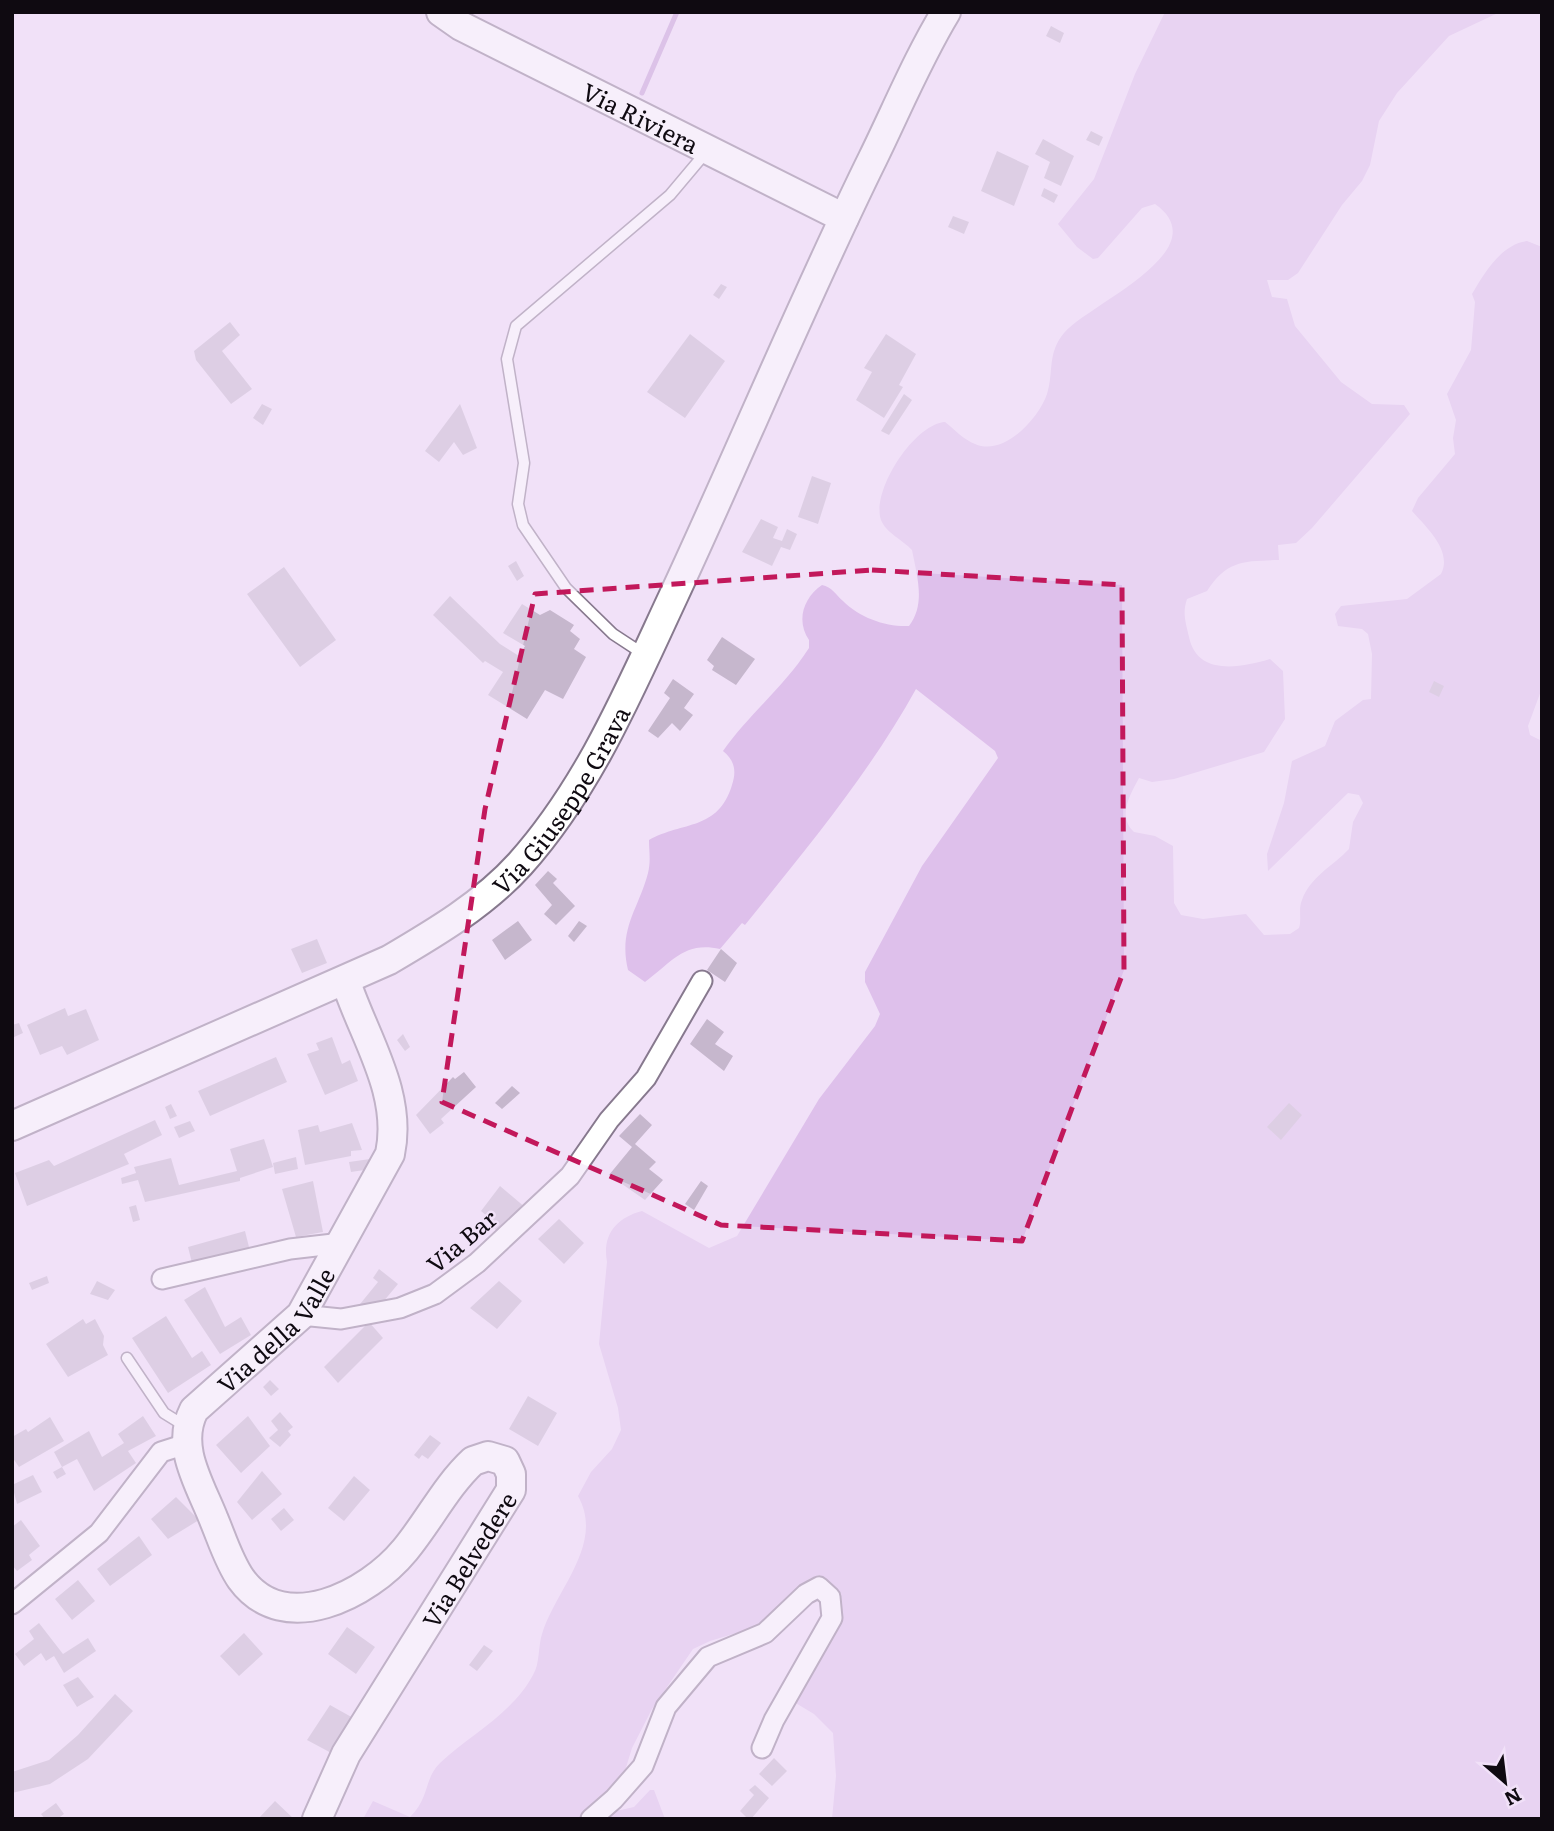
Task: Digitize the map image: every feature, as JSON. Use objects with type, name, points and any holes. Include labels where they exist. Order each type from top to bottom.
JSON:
[{"type":"street","name":"Via Riviera","points":[[442,12],[461,26],[844,218]]},
{"type":"street","name":"Via Giuseppe Grava","points":[[12,1126],[346,982],[430,936],[481,899],[518,866],[572,800],[646,655],[844,218],[946,12]]},
{"type":"street","name":"Via Bar","points":[[301,1315],[341,1318],[400,1308],[435,1294],[477,1263],[570,1177],[609,1120],[646,1078],[702,981]]},
{"type":"street","name":"Via della Valle","points":[[12,1604],[99,1533],[161,1452],[186,1436],[194,1410],[301,1315],[390,1154],[394,1133],[389,1092],[346,982]]},
{"type":"street","points":[[162,1279],[290,1249],[342,1243]]},
{"type":"street","name":"Via Belvedere","points":[[186,1436],[226,1550],[241,1579],[266,1603],[289,1609],[339,1600],[380,1574],[404,1552],[473,1461],[488,1456],[505,1461],[511,1474],[511,1490],[346,1754],[317,1819]]},
{"type":"street","points":[[591,1819],[643,1766],[666,1707],[708,1657],[765,1633],[806,1594],[819,1587],[830,1597],[832,1618],[774,1720],[762,1748]]},
{"type":"lane","points":[[646,655],[613,634],[566,588],[523,525],[518,504],[524,463],[507,359],[516,326],[670,195],[707,151]]},
{"type":"lane","points":[[127,1359],[164,1413],[186,1436]]},
{"type":"highlighted area","points":[[872,570],[1122,585],[1124,970],[1022,1241],[721,1225],[442,1102],[485,809],[535,594]]},
{"type":"shaded area","points":[[1165,12],[1500,12],[1449,36],[1397,93],[1379,121],[1370,165],[1362,181],[1342,205],[1298,273],[1288,280],[1267,280],[1272,297],[1287,299],[1295,326],[1341,382],[1372,404],[1404,405],[1410,414],[1312,528],[1296,543],[1278,545],[1279,560],[1237,564],[1222,573],[1207,591],[1187,599],[1185,614],[1189,637],[1194,650],[1201,658],[1221,666],[1246,665],[1270,659],[1283,671],[1285,719],[1264,752],[1174,779],[1152,782],[1139,778],[1129,798],[1126,819],[1134,832],[1155,836],[1173,846],[1174,903],[1181,915],[1203,919],[1246,914],[1264,935],[1290,934],[1299,928],[1301,903],[1306,892],[1316,878],[1349,849],[1353,822],[1363,803],[1359,795],[1348,793],[1268,871],[1267,854],[1284,803],[1292,761],[1325,746],[1335,721],[1363,700],[1371,699],[1372,654],[1368,634],[1362,629],[1338,626],[1335,614],[1341,606],[1407,599],[1441,574],[1444,557],[1441,548],[1412,511],[1418,498],[1455,454],[1453,438],[1456,420],[1447,394],[1471,350],[1475,302],[1472,294],[1494,261],[1509,248],[1527,241],[1542,247],[1542,688],[1528,726],[1530,735],[1542,741],[1542,1819],[832,1819],[836,1776],[833,1733],[814,1714],[794,1702],[834,1594],[826,1578],[819,1575],[809,1579],[785,1607],[756,1627],[693,1649],[652,1709],[632,1748],[624,1774],[583,1819],[363,1819],[373,1801],[410,1817],[421,1803],[431,1775],[440,1763],[503,1712],[524,1689],[535,1671],[542,1634],[582,1549],[586,1531],[585,1514],[578,1496],[591,1472],[612,1449],[621,1430],[618,1408],[599,1344],[606,1252],[613,1229],[625,1218],[642,1211],[709,1248],[737,1236],[819,1099],[875,1026],[880,1014],[865,982],[865,972],[922,866],[998,758],[995,751],[916,689],[857,781],[745,925],[742,923],[720,949],[708,947],[688,951],[645,982],[628,970],[626,942],[631,919],[648,873],[649,840],[709,818],[726,800],[734,770],[730,758],[723,751],[809,648],[802,618],[810,596],[822,585],[831,589],[857,612],[874,620],[909,626],[914,617],[919,590],[912,550],[883,525],[880,508],[882,493],[889,477],[908,446],[933,426],[945,422],[967,440],[986,447],[997,445],[1019,433],[1043,404],[1055,348],[1064,333],[1161,258],[1171,240],[1171,222],[1155,204],[1142,208],[1098,258],[1093,259],[1077,247],[1058,224],[1094,179],[1135,74]]},
{"type":"shaded area","points":[[650,1790],[654,1790],[665,1819],[598,1819],[603,1814],[634,1807]]},
{"type":"building","points":[[1051,26],[1064,33],[1060,43],[1046,36]]},
{"type":"building","points":[[1091,131],[1103,137],[1099,146],[1086,140]]},
{"type":"building","points":[[1043,139],[1074,156],[1061,186],[1044,178],[1050,162],[1035,154]]},
{"type":"building","points":[[997,151],[1029,166],[1014,206],[981,191]]},
{"type":"building","points":[[1044,188],[1058,195],[1054,203],[1041,196]]},
{"type":"building","points":[[953,216],[969,222],[964,234],[948,227]]},
{"type":"building","points":[[721,284],[727,287],[719,299],[713,295]]},
{"type":"building","points":[[230,322],[240,335],[222,351],[252,389],[231,404],[196,360],[194,351]]},
{"type":"building","points":[[690,334],[725,361],[685,418],[647,392]]},
{"type":"building","points":[[886,334],[916,354],[899,385],[903,387],[884,418],[856,400],[872,372],[864,368]]},
{"type":"building","points":[[904,394],[912,400],[889,435],[881,431]]},
{"type":"building","points":[[262,404],[272,409],[263,425],[253,418]]},
{"type":"building","points":[[460,404],[477,448],[463,455],[454,442],[439,462],[425,451]]},
{"type":"building","points":[[812,476],[831,483],[818,524],[798,517]]},
{"type":"building","points":[[761,519],[778,527],[773,538],[782,541],[787,529],[797,534],[790,550],[781,547],[772,566],[742,552]]},
{"type":"building","points":[[516,561],[524,576],[517,581],[508,566]]},
{"type":"building","points":[[284,567],[336,640],[300,667],[247,594]]},
{"type":"building","points":[[450,596],[500,644],[519,656],[525,646],[503,633],[522,604],[540,615],[550,610],[574,625],[570,631],[580,639],[574,649],[586,657],[563,699],[545,690],[527,719],[488,695],[503,672],[485,661],[483,663],[433,615]]},
{"type":"building","points":[[722,637],[755,659],[736,685],[712,670],[714,666],[707,660]]},
{"type":"building","points":[[673,679],[694,694],[684,708],[693,715],[680,731],[672,723],[658,738],[648,731],[670,698],[664,693]]},
{"type":"building","points":[[1434,681],[1444,686],[1439,697],[1429,692]]},
{"type":"building","points":[[548,871],[557,879],[553,883],[575,906],[556,925],[544,914],[552,905],[535,885]]},
{"type":"building","points":[[518,921],[532,940],[505,960],[492,940]]},
{"type":"building","points":[[579,921],[587,926],[574,942],[568,936]]},
{"type":"building","points":[[317,939],[327,963],[302,973],[291,949]]},
{"type":"building","points":[[721,949],[737,963],[725,982],[707,970]]},
{"type":"building","points":[[65,1008],[68,1016],[86,1009],[99,1040],[67,1055],[62,1046],[40,1055],[27,1025]]},
{"type":"building","points":[[707,1019],[724,1032],[715,1044],[733,1056],[724,1071],[690,1044]]},
{"type":"building","points":[[19,1023],[23,1033],[12,1038],[12,1025]]},
{"type":"building","points":[[403,1034],[410,1047],[405,1051],[397,1040]]},
{"type":"building","points":[[332,1037],[342,1064],[350,1060],[358,1081],[325,1095],[307,1054],[319,1050],[316,1043]]},
{"type":"building","points":[[276,1057],[287,1082],[210,1116],[198,1091]]},
{"type":"building","points":[[464,1072],[476,1087],[441,1119],[444,1123],[430,1134],[416,1115],[453,1077],[455,1079]]},
{"type":"building","points":[[512,1086],[520,1093],[502,1109],[495,1103]]},
{"type":"building","points":[[1289,1103],[1302,1115],[1281,1140],[1267,1127]]},
{"type":"building","points":[[171,1104],[177,1116],[170,1119],[165,1107]]},
{"type":"building","points":[[640,1114],[652,1125],[635,1144],[656,1162],[649,1169],[663,1180],[645,1200],[609,1175],[632,1147],[619,1136]]},
{"type":"building","points":[[155,1120],[162,1135],[124,1154],[129,1164],[27,1206],[15,1173],[49,1160],[54,1166]]},
{"type":"building","points":[[190,1121],[195,1131],[179,1138],[174,1127]]},
{"type":"building","points":[[352,1123],[362,1150],[351,1151],[351,1156],[305,1165],[298,1130],[318,1125],[320,1132]]},
{"type":"building","points":[[264,1139],[273,1167],[240,1178],[240,1181],[145,1202],[138,1180],[122,1184],[121,1178],[136,1173],[134,1167],[171,1158],[179,1185],[237,1171],[230,1149]]},
{"type":"building","points":[[296,1157],[298,1169],[275,1174],[273,1163]]},
{"type":"building","points":[[370,1159],[371,1169],[351,1172],[349,1162]]},
{"type":"building","points":[[313,1181],[323,1232],[296,1237],[282,1189]]},
{"type":"building","points":[[701,1181],[708,1186],[694,1210],[685,1204]]},
{"type":"building","points":[[500,1186],[526,1208],[503,1235],[493,1228],[496,1224],[481,1211]]},
{"type":"building","points":[[136,1205],[140,1220],[133,1222],[129,1207]]},
{"type":"building","points":[[559,1219],[584,1243],[564,1264],[538,1239]]},
{"type":"building","points":[[245,1231],[250,1251],[192,1263],[188,1247]]},
{"type":"building","points":[[379,1269],[398,1284],[378,1308],[356,1309],[378,1282],[373,1278]]},
{"type":"building","points":[[47,1276],[49,1283],[32,1290],[29,1283]]},
{"type":"building","points":[[97,1281],[115,1290],[108,1300],[90,1294]]},
{"type":"building","points":[[499,1281],[522,1301],[497,1329],[470,1308]]},
{"type":"building","points":[[205,1287],[225,1327],[241,1317],[251,1335],[220,1354],[184,1300]]},
{"type":"building","points":[[166,1316],[192,1358],[202,1351],[211,1365],[168,1393],[132,1338]]},
{"type":"building","points":[[83,1319],[86,1324],[95,1319],[104,1336],[103,1345],[108,1355],[68,1377],[46,1344]]},
{"type":"building","points":[[369,1322],[383,1338],[338,1383],[324,1367]]},
{"type":"building","points":[[270,1380],[279,1389],[271,1396],[263,1387]]},
{"type":"building","points":[[528,1396],[557,1413],[538,1446],[509,1429]]},
{"type":"building","points":[[280,1412],[293,1427],[288,1431],[291,1435],[280,1447],[269,1438],[278,1430],[271,1421]]},
{"type":"building","points":[[143,1416],[156,1436],[128,1451],[136,1463],[94,1491],[77,1459],[62,1467],[54,1452],[89,1431],[102,1457],[124,1443],[118,1434]]},
{"type":"building","points":[[248,1416],[270,1446],[241,1473],[216,1445]]},
{"type":"building","points":[[50,1417],[64,1441],[19,1467],[12,1457],[12,1437],[26,1429],[28,1432]]},
{"type":"building","points":[[430,1435],[441,1443],[428,1459],[422,1455],[419,1459],[414,1455]]},
{"type":"building","points":[[62,1467],[66,1474],[57,1479],[53,1472]]},
{"type":"building","points":[[262,1471],[282,1494],[252,1520],[237,1502]]},
{"type":"building","points":[[33,1475],[42,1492],[17,1504],[12,1485]]},
{"type":"building","points":[[354,1476],[370,1490],[344,1521],[328,1508]]},
{"type":"building","points":[[176,1497],[199,1520],[168,1539],[151,1519]]},
{"type":"building","points":[[284,1508],[294,1520],[281,1531],[271,1519]]},
{"type":"building","points":[[21,1520],[40,1546],[29,1555],[32,1560],[17,1571],[12,1565],[12,1527]]},
{"type":"building","points":[[139,1536],[152,1555],[110,1586],[97,1569]]},
{"type":"building","points":[[78,1580],[95,1601],[72,1620],[55,1599]]},
{"type":"building","points":[[39,1623],[63,1654],[88,1638],[96,1651],[64,1673],[54,1656],[46,1661],[41,1653],[24,1666],[15,1654],[34,1639],[29,1631]]},
{"type":"building","points":[[347,1627],[375,1647],[356,1674],[328,1654]]},
{"type":"building","points":[[244,1633],[263,1654],[239,1676],[220,1656]]},
{"type":"building","points":[[484,1645],[493,1651],[477,1671],[469,1665]]},
{"type":"building","points":[[78,1677],[94,1697],[77,1707],[63,1685]]},
{"type":"building","points":[[115,1694],[133,1711],[88,1759],[50,1784],[12,1793],[12,1772],[49,1760],[78,1735]]},
{"type":"building","points":[[330,1705],[355,1719],[335,1755],[307,1740]]},
{"type":"building","points":[[774,1758],[787,1771],[772,1786],[759,1774]]},
{"type":"building","points":[[755,1785],[769,1798],[751,1819],[748,1819],[740,1811],[754,1795],[749,1790]]},
{"type":"building","points":[[275,1801],[294,1819],[258,1819]]},
{"type":"building","points":[[56,1803],[64,1814],[57,1819],[45,1819],[41,1814]]},
{"type":"waterway","points":[[642,93],[677,12]]}]
